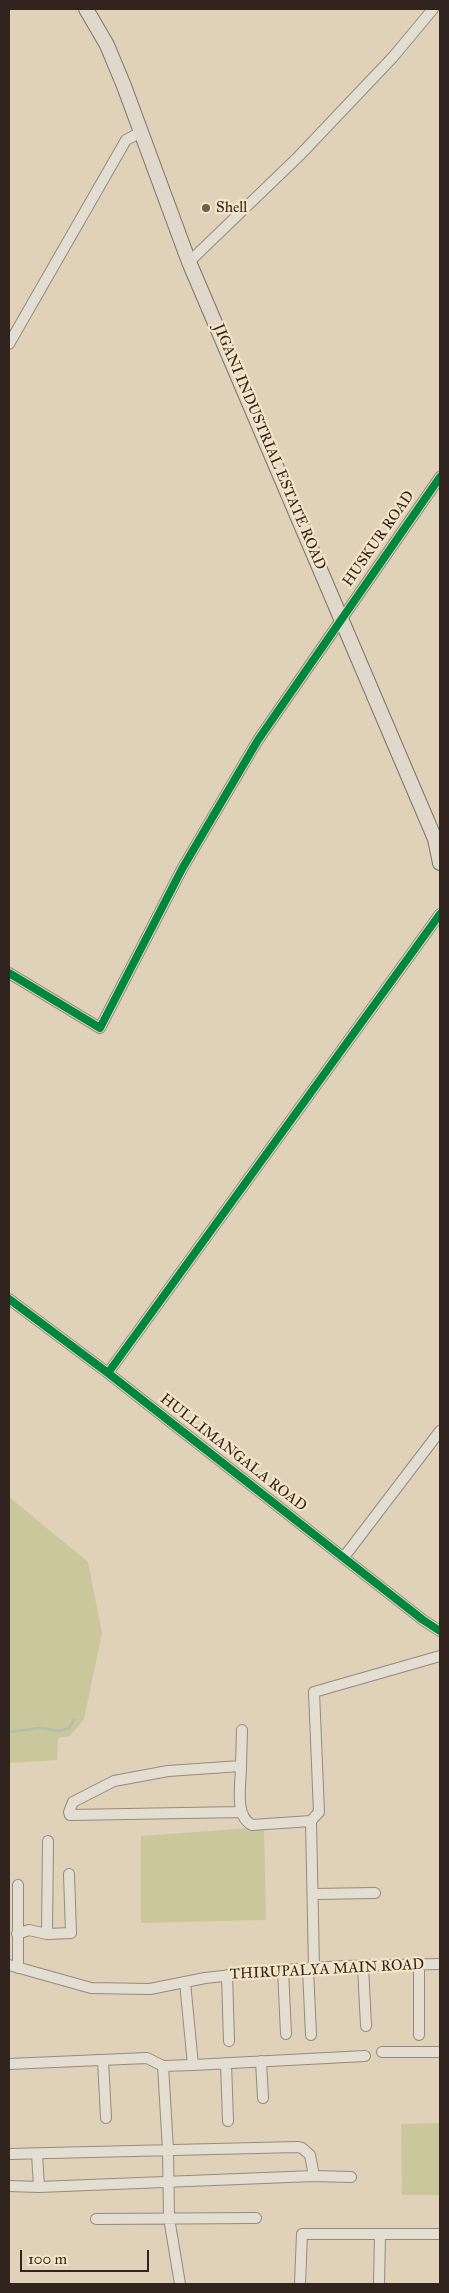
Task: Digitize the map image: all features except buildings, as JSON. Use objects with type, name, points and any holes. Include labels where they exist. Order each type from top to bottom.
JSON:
[{"type":"main road","name":"JIGANI INDUSTRIAL ESTATE ROAD","points":[[86,9],[107,45],[189,262],[438,842],[436,851],[440,862]]},
{"type":"street","points":[[189,262],[299,156],[393,57],[433,9]]},
{"type":"street","points":[[9,344],[126,140],[141,132]]},
{"type":"street","name":"HUSKUR ROAD","points":[[9,973],[100,1028],[182,869],[258,740],[440,477]]},
{"type":"street","points":[[108,1373],[440,914]]},
{"type":"street","name":"HULLIMANGALA ROAD","points":[[9,1299],[108,1373],[423,1620],[440,1631]]},
{"type":"street","points":[[344,1557],[440,1431]]},
{"type":"street","points":[[311,2035],[313,1894],[311,1821],[319,1812],[314,1692],[440,1656]]},
{"type":"street","points":[[242,1730],[241,1812],[244,1820],[252,1825],[311,1821]]},
{"type":"street","points":[[241,1766],[168,1771],[114,1781],[73,1802],[69,1812],[70,1815],[241,1812]]},
{"type":"street","points":[[47,1934],[48,1841]]},
{"type":"street","points":[[17,1934],[29,1930],[47,1934],[71,1933],[69,1874]]},
{"type":"street","points":[[14,1966],[18,1885]]},
{"type":"street","points":[[313,1894],[375,1893]]},
{"type":"street","name":"THIRUPALYA MAIN ROAD","points":[[14,1966],[92,1988],[150,1989],[227,1975],[283,1970],[440,1964]]},
{"type":"street","points":[[418,1965],[419,2035]]},
{"type":"street","points":[[363,1966],[366,2026]]},
{"type":"street","points":[[283,1970],[286,2034]]},
{"type":"street","points":[[227,1975],[229,2041]]},
{"type":"street","points":[[185,1982],[192,2065]]},
{"type":"street","points":[[382,2052],[440,2052]]},
{"type":"street","points":[[9,2064],[147,2058],[163,2066],[365,2056]]},
{"type":"street","points":[[103,2060],[106,2118]]},
{"type":"street","points":[[261,2061],[263,2098]]},
{"type":"street","points":[[226,2063],[228,2121]]},
{"type":"street","points":[[163,2066],[168,2150],[169,2218],[180,2284]]},
{"type":"street","points":[[9,2154],[297,2147],[302,2148],[310,2155],[314,2176]]},
{"type":"street","points":[[37,2154],[39,2187]]},
{"type":"street","points":[[9,2186],[39,2187],[314,2176],[351,2177]]},
{"type":"street","points":[[96,2219],[256,2218]]},
{"type":"street","points":[[300,2284],[302,2234],[440,2234]]},
{"type":"street","points":[[379,2284],[380,2234]]},
{"type":"shaded area","points":[[9,1497],[88,1562],[102,1633],[84,1719],[70,1736],[58,1738],[57,1760],[9,1763]]},
{"type":"shaded area","points":[[264,1827],[266,1920],[141,1923],[141,1836]]},
{"type":"shaded area","points":[[440,2123],[440,2195],[402,2195],[401,2124]]},
{"type":"waterway","points":[[9,1732],[39,1728],[59,1731],[69,1728],[74,1720]]},
{"type":"cycle path","points":[[9,973],[100,1028],[182,869],[258,740],[440,477]]},
{"type":"cycle path","points":[[108,1373],[440,914]]},
{"type":"cycle path","points":[[9,1299],[108,1373],[423,1620],[440,1631]]},
{"type":"place","name":"Shell","points":[[206,208]]}]
